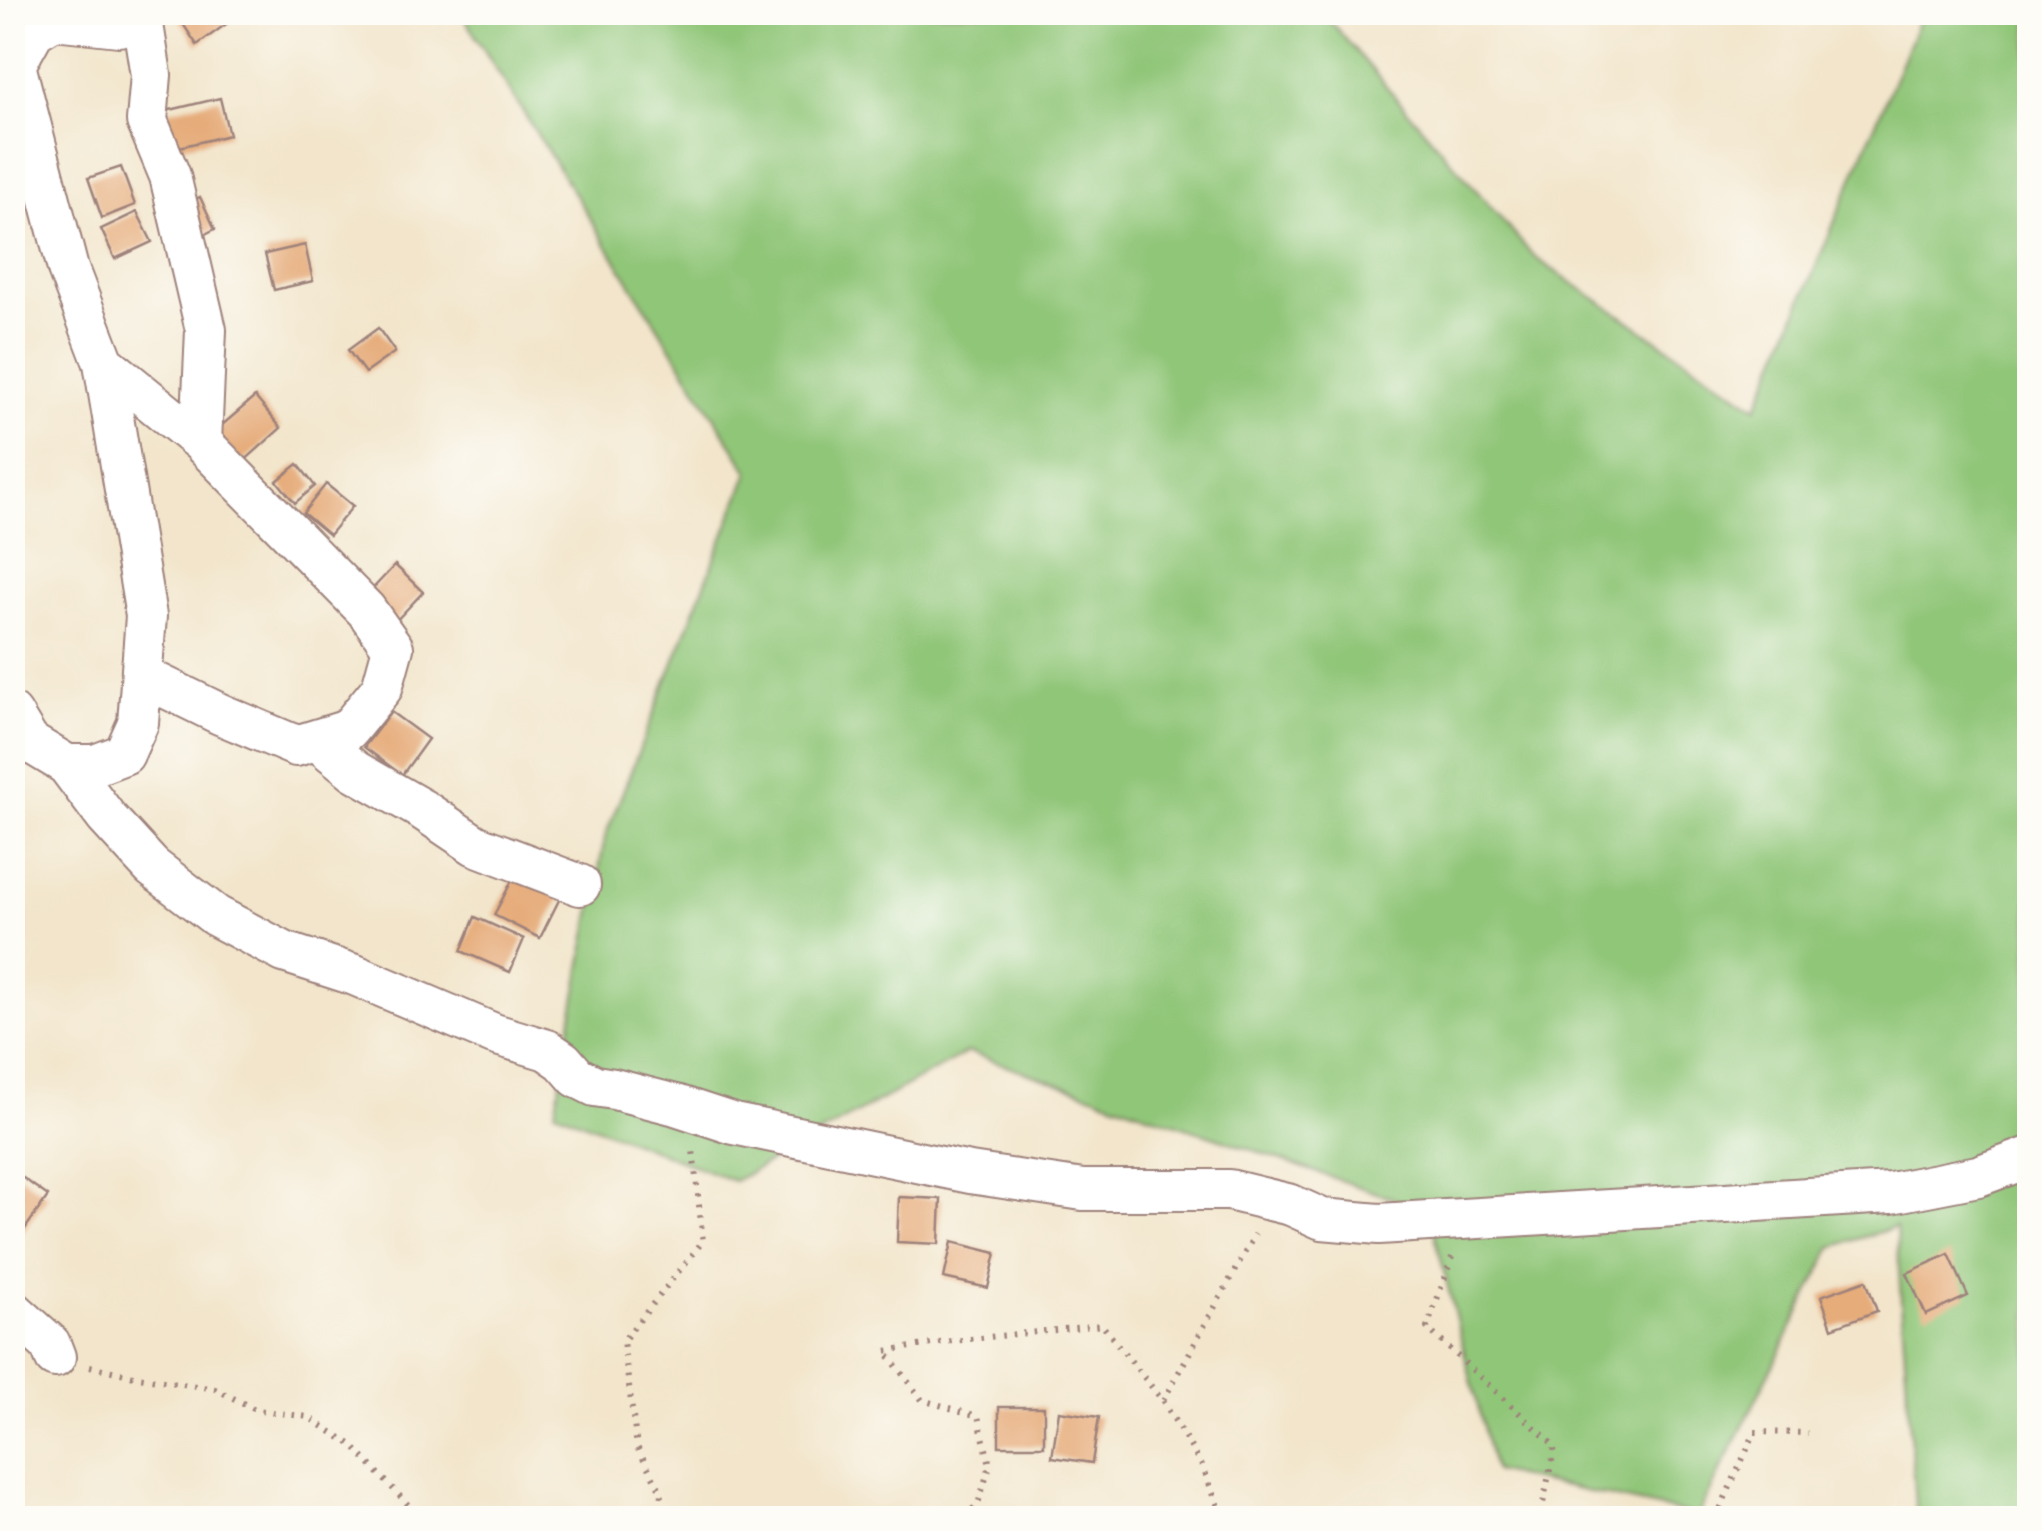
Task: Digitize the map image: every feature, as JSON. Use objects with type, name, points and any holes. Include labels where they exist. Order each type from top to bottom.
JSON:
[{"type":"street","points":[[13,12],[15,65],[68,269],[104,363],[146,616],[138,723],[124,754],[94,765],[67,765]]},
{"type":"street","points":[[15,65],[34,31],[54,19],[119,26],[127,12]]},
{"type":"street","points":[[142,12],[151,75],[147,120],[170,176],[206,330],[200,442]]},
{"type":"street","points":[[104,363],[200,442],[366,610],[393,648],[382,688],[348,730],[296,746],[142,676]]},
{"type":"street","points":[[12,714],[28,742],[67,765],[106,817],[152,867],[216,916],[284,952],[356,976],[494,1034],[546,1050],[577,1077],[595,1086],[614,1088],[734,1124],[970,1173],[1083,1190],[1229,1190],[1291,1205],[1322,1220],[1378,1224],[1892,1193],[1978,1176],[2030,1157]]},
{"type":"street","points":[[318,741],[356,772],[476,844],[580,885]]},
{"type":"street","points":[[12,1310],[50,1344],[55,1357]]},
{"type":"path","points":[[660,1518],[662,1493],[637,1447],[623,1340],[703,1241],[689,1110]]},
{"type":"path","points":[[1164,1401],[1252,1237],[1291,1205]]},
{"type":"path","points":[[1465,1218],[1427,1328],[1555,1446],[1540,1518]]},
{"type":"path","points":[[966,1518],[979,1501],[990,1465],[978,1416],[922,1400],[885,1351],[1102,1325],[1164,1401],[1202,1466],[1223,1518]]},
{"type":"path","points":[[55,1357],[138,1378],[214,1389],[257,1410],[308,1417],[351,1444],[411,1508],[446,1518]]},
{"type":"path","points":[[1716,1518],[1755,1432],[1808,1433]]},
{"type":"green space","points":[[461,13],[1323,13],[1534,257],[1757,407],[1922,13],[2029,13],[2029,1518],[1916,1518],[1896,1227],[1832,1247],[1698,1516],[1494,1471],[1429,1211],[968,1052],[734,1181],[555,1111],[605,837],[749,472]]},
{"type":"building","points":[[175,12],[222,12],[229,22],[197,45]]},
{"type":"building","points":[[220,98],[229,135],[175,148],[166,111]]},
{"type":"building","points":[[121,167],[135,205],[102,218],[88,178]]},
{"type":"building","points":[[200,197],[215,229],[193,240],[178,208]]},
{"type":"building","points":[[137,212],[152,242],[115,259],[101,229]]},
{"type":"building","points":[[305,245],[313,281],[274,290],[265,254]]},
{"type":"building","points":[[378,328],[395,352],[365,373],[348,350]]},
{"type":"building","points":[[255,397],[281,428],[241,464],[214,432]]},
{"type":"building","points":[[298,464],[315,486],[295,503],[277,481]]},
{"type":"building","points":[[326,484],[353,506],[329,535],[303,513]]},
{"type":"building","points":[[395,565],[423,592],[392,625],[364,598]]},
{"type":"building","points":[[391,712],[428,739],[402,775],[364,747]]},
{"type":"building","points":[[516,873],[561,896],[540,938],[494,915]]},
{"type":"building","points":[[475,917],[524,939],[510,972],[461,951]]},
{"type":"building","points":[[12,1170],[48,1196],[18,1239],[12,1234]]},
{"type":"building","points":[[899,1197],[941,1199],[939,1244],[897,1242]]},
{"type":"building","points":[[952,1242],[996,1253],[988,1288],[944,1278]]},
{"type":"building","points":[[1949,1254],[1968,1296],[1926,1315],[1907,1273]]},
{"type":"building","points":[[1866,1280],[1877,1311],[1832,1328],[1821,1296]]},
{"type":"building","points":[[999,1407],[1044,1407],[1044,1446],[999,1446]]},
{"type":"building","points":[[1059,1411],[1099,1417],[1092,1463],[1052,1457]]}]
